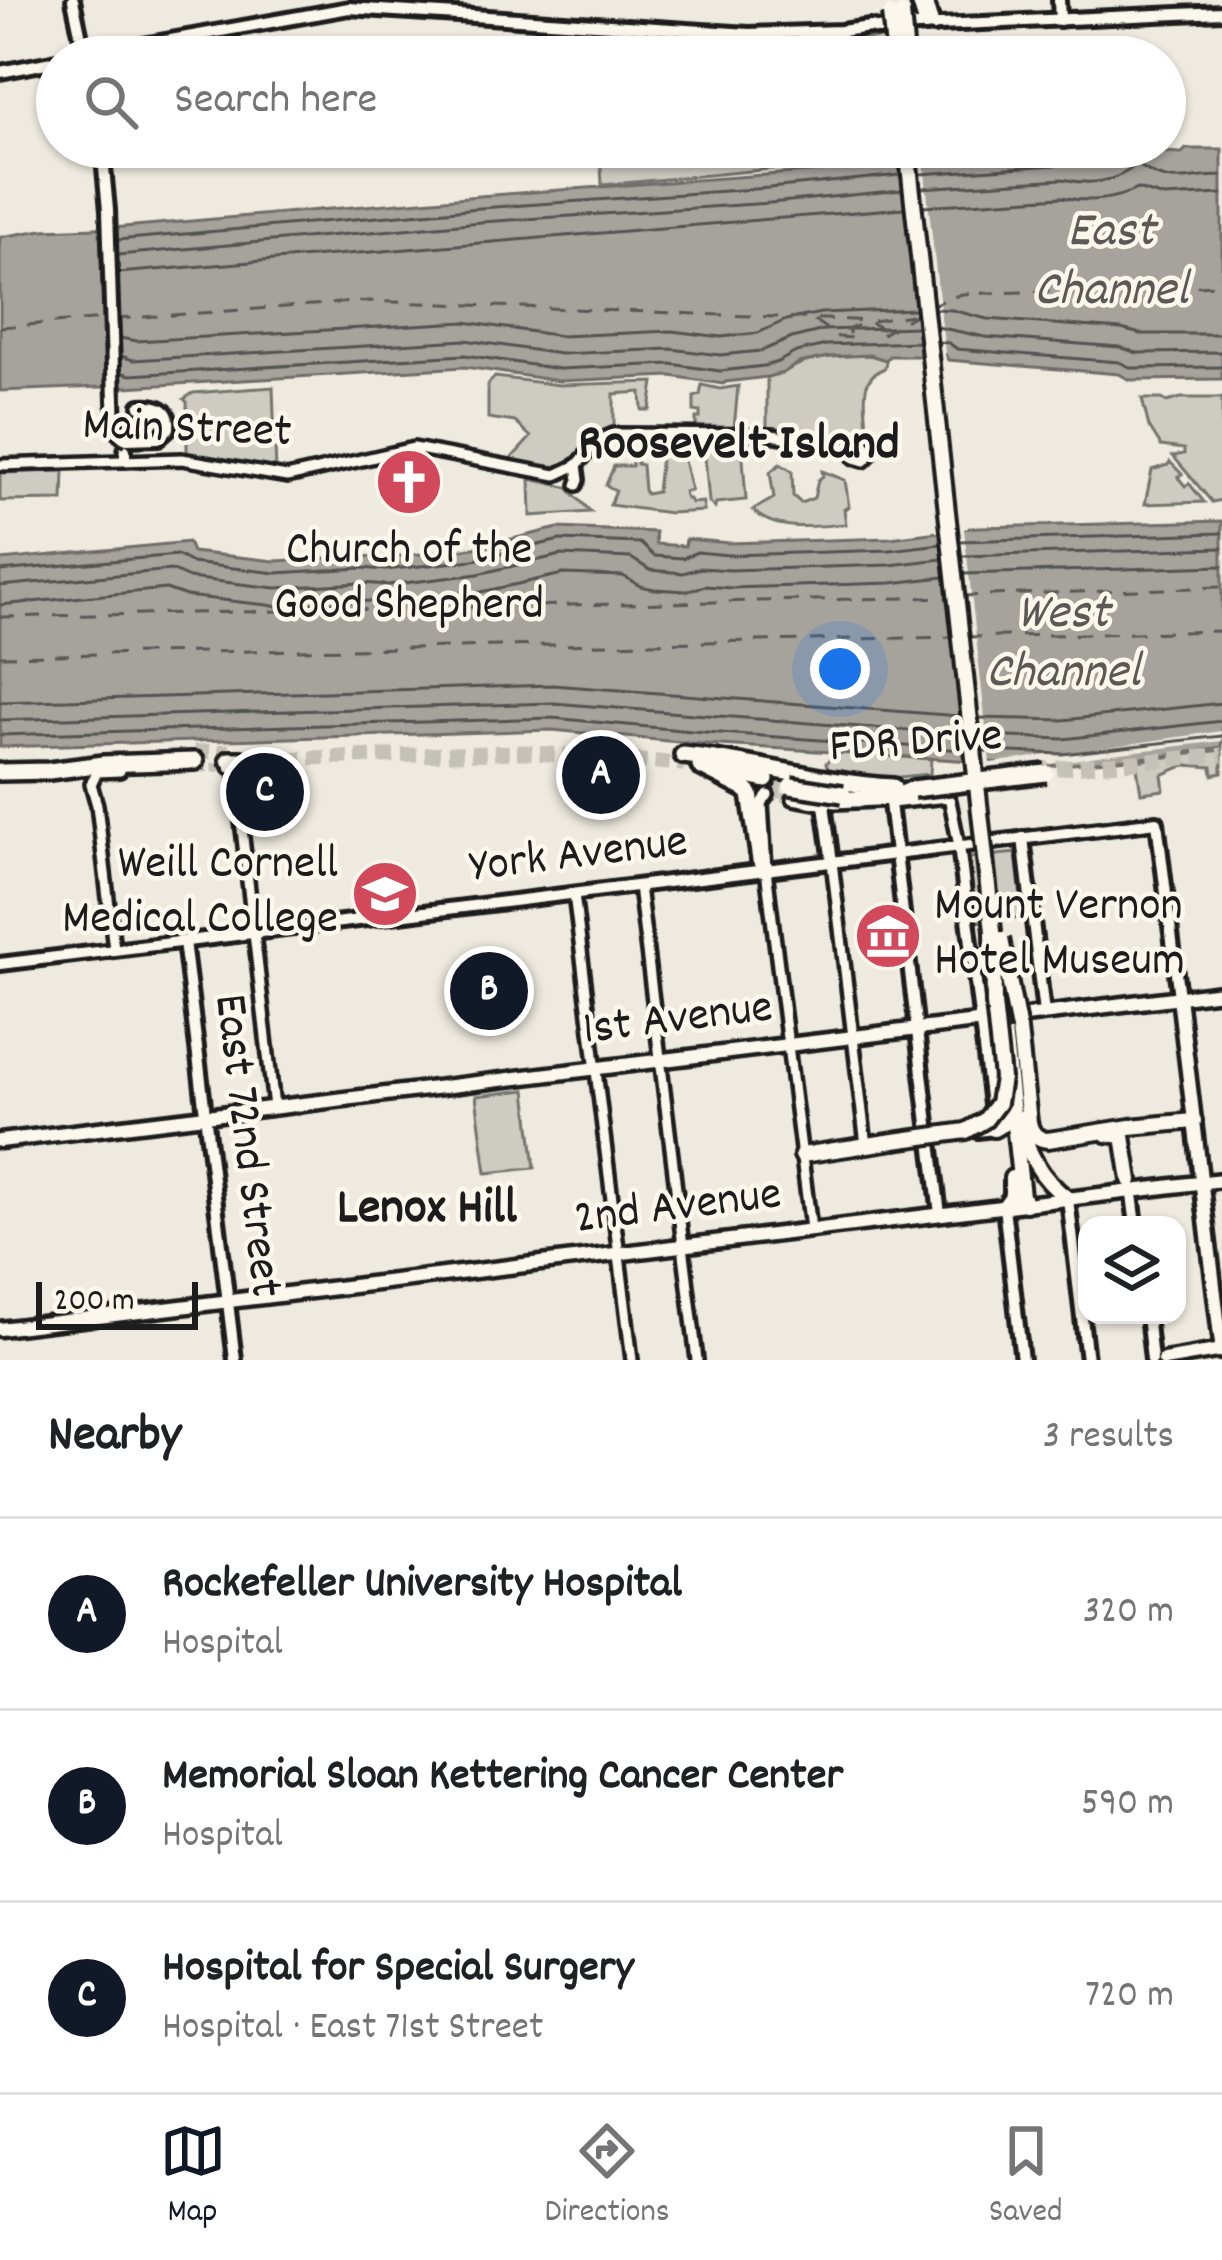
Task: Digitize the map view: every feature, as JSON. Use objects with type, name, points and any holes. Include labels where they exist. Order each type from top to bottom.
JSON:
[{"type":"highway","points":[[893,5],[898,36]]},
{"type":"highway","points":[[912,168],[991,932],[1022,1196],[1029,1204],[1045,1192],[1045,1180]]},
{"type":"highway","points":[[802,1155],[974,1128],[996,1106],[1002,1084],[994,1010],[994,939],[912,168]]},
{"type":"highway","points":[[912,168],[1002,930],[1008,1116],[1003,1126],[994,1129]]},
{"type":"highway","points":[[912,168],[1000,930],[1016,1006],[1029,1122],[1042,1140],[1194,1121]]},
{"type":"highway","points":[[0,768],[106,755],[196,760]]},
{"type":"highway","points":[[718,759],[767,784],[758,798],[763,826]]},
{"type":"highway","name":"FDR Drive","points":[[689,762],[718,759],[899,795]]},
{"type":"highway","points":[[65,769],[196,760]]},
{"type":"highway","points":[[689,762],[750,794],[760,860],[766,870]]},
{"type":"highway","name":"FDR Drive","points":[[689,762],[767,784]]},
{"type":"highway","points":[[0,768],[97,772]]},
{"type":"highway","name":"FDR Drive","points":[[830,799],[792,789],[830,799],[895,797],[1046,773]]},
{"type":"highway","points":[[1005,1032],[1023,1136],[1045,1180],[1068,1199]]},
{"type":"highway","points":[[1004,1207],[1013,1192],[1010,1162],[1016,1132]]},
{"type":"highway","points":[[1088,1133],[1123,1136],[1131,1185]]},
{"type":"main road","points":[[73,0],[79,36]]},
{"type":"main road","points":[[916,0],[930,26]]},
{"type":"main road","points":[[926,0],[930,26]]},
{"type":"main road","points":[[1059,0],[1060,20]]},
{"type":"main road","points":[[196,36],[349,8],[749,34],[1222,12]]},
{"type":"main road","points":[[0,72],[36,65]]},
{"type":"main road","points":[[105,168],[116,431],[126,439],[166,434],[170,425],[166,411],[140,406]]},
{"type":"main road","points":[[899,795],[896,854],[940,1214]]},
{"type":"main road","points":[[830,799],[832,862]]},
{"type":"main road","name":"York Avenue","points":[[0,964],[1157,822],[1178,997]]},
{"type":"main road","points":[[1023,838],[1044,1013]]},
{"type":"main road","points":[[959,846],[994,1129],[977,1131]]},
{"type":"main road","name":"East 72nd Street","points":[[184,941],[235,1360]]},
{"type":"main road","name":"1st Avenue","points":[[0,1141],[1222,992]]},
{"type":"main road","points":[[1164,1360],[1222,1355],[1178,997]]},
{"type":"main road","name":"2nd Avenue","points":[[0,1329],[1029,1204],[1131,1185],[1222,1180]]},
{"type":"main road","points":[[1131,1185],[1135,1216]]},
{"type":"main road","points":[[1068,1199],[1088,1360]]},
{"type":"main road","points":[[1004,1207],[1022,1360]]},
{"type":"main road","points":[[1148,1324],[1152,1360]]},
{"type":"street","points":[[577,485],[577,465],[597,442],[612,434],[778,435],[853,450]]},
{"type":"street","name":"Main Street","points":[[0,465],[125,455],[185,459],[287,477],[416,448],[556,475],[577,465]]},
{"type":"street","points":[[114,950],[91,784],[97,772],[196,760]]},
{"type":"street","points":[[236,761],[274,1107]]},
{"type":"street","name":"FDR Drive","points":[[830,799],[862,806],[899,795],[948,798],[959,846]]},
{"type":"street","points":[[763,826],[811,1229]]},
{"type":"street","points":[[832,862],[866,1145]]},
{"type":"street","points":[[639,886],[697,1360]]},
{"type":"street","points":[[574,894],[632,1360]]},
{"type":"shaded area","points":[[601,168],[781,168],[602,185]]},
{"type":"shaded area","points":[[870,355],[886,360],[885,368],[866,387],[867,434],[851,442],[767,428],[767,377],[814,360]]},
{"type":"shaded area","points":[[495,377],[559,385],[654,382],[650,410],[642,410],[641,392],[614,394],[614,426],[597,435],[574,459],[553,466],[510,460],[531,437],[515,422],[488,418],[488,384]]},
{"type":"shaded area","points":[[702,385],[738,386],[734,429],[696,427],[700,412],[694,411],[694,397],[700,395]]},
{"type":"shaded area","points":[[273,387],[276,472],[187,455],[184,399],[193,393]]},
{"type":"shaded area","points":[[1222,398],[1222,500],[1212,502],[1173,456],[1184,454],[1184,449],[1161,446],[1149,427],[1142,399],[1167,402]]},
{"type":"shaded area","points":[[671,444],[671,457],[683,456],[691,490],[684,492],[686,499],[703,502],[704,511],[670,513],[610,505],[616,491],[606,485],[614,466],[632,466],[632,453],[636,453],[646,494],[657,492],[661,455],[668,453]]},
{"type":"shaded area","points":[[742,445],[746,500],[716,503],[715,508],[709,502],[704,446]]},
{"type":"shaded area","points":[[1170,462],[1182,474],[1178,477],[1185,486],[1189,483],[1204,502],[1145,504],[1152,470]]},
{"type":"shaded area","points":[[780,464],[792,471],[793,496],[801,503],[814,498],[822,471],[845,480],[846,524],[784,525],[753,510],[774,498],[770,472]]},
{"type":"shaded area","points":[[64,471],[63,500],[0,501],[0,473]]},
{"type":"shaded area","points":[[530,479],[567,487],[591,512],[531,516]]},
{"type":"shaded area","points":[[1222,750],[1222,773],[1213,775],[1212,767],[1185,765],[1162,775],[1164,790],[1141,793],[1136,761]]},
{"type":"shaded area","points":[[834,753],[931,759],[930,774],[889,778],[835,772],[826,763]]},
{"type":"shaded area","points":[[1016,853],[1023,917],[976,922],[969,858]]},
{"type":"shaded area","points":[[526,1090],[535,1168],[486,1173],[476,1096]]},
{"type":"water","name":"East Channel","points":[[1186,149],[1222,149],[1222,379],[1130,380],[1119,374],[948,360],[945,354],[922,353],[886,360],[870,355],[828,357],[799,363],[783,373],[723,384],[671,376],[559,381],[465,367],[0,391],[0,237],[860,168],[1186,168]]},
{"type":"water","name":"West Channel","points":[[1222,521],[1222,747],[1050,766],[552,730],[0,747],[0,560],[188,542],[192,552],[275,561],[384,558],[474,548],[558,528],[655,532],[656,544],[685,546],[686,539],[729,543],[890,538],[978,527]]},
{"type":"pier","points":[[901,168],[924,168],[946,362],[951,367],[941,360],[923,362]]},
{"type":"pier","points":[[967,523],[990,763],[1222,731],[1222,741],[1009,771],[967,768],[936,526]]},
{"type":"ferry route","points":[[929,306],[962,294],[1222,285]]},
{"type":"ferry route","points":[[116,319],[368,301],[852,320],[882,328],[878,337],[921,311]]},
{"type":"ferry route","points":[[873,321],[911,315]]},
{"type":"ferry route","points":[[0,327],[106,319]]},
{"type":"ferry route","points":[[814,320],[838,337],[855,338],[849,329],[864,323]]},
{"type":"ferry route","points":[[962,596],[1222,587]]},
{"type":"ferry route","points":[[0,617],[952,597]]},
{"type":"ferry route","points":[[966,637],[1222,631]]},
{"type":"ferry route","points":[[0,656],[956,637]]},
{"type":"tunnel","points":[[125,450],[126,418],[140,406]]},
{"type":"tunnel","points":[[195,752],[229,751]]},
{"type":"tunnel","points":[[241,760],[521,752],[684,764]]},
{"type":"tunnel","points":[[1034,770],[1222,755]]},
{"type":"tunnel","points":[[198,768],[230,767]]},
{"type":"tunnel","points":[[767,789],[792,793]]},
{"type":"tunnel","points":[[768,795],[793,799]]},
{"type":"place","name":"Church of the Good Shepherd","points":[[409,482]]},
{"type":"place","name":"Rockefeller University Hospital","points":[[601,775]]},
{"type":"place","name":"Hospital for Special Surgery","points":[[265,792]]},
{"type":"place","name":"Weill Cornell Medical College","points":[[385,894]]},
{"type":"place","name":"Mount Vernon Hotel Museum","points":[[888,936]]},
{"type":"place","name":"Memorial Sloan Kettering Cancer Center","points":[[489,991]]},
{"type":"district","name":"Roosevelt Island","points":[[739,447]]},
{"type":"district","name":"Lenox Hill","points":[[427,1211]]}]
